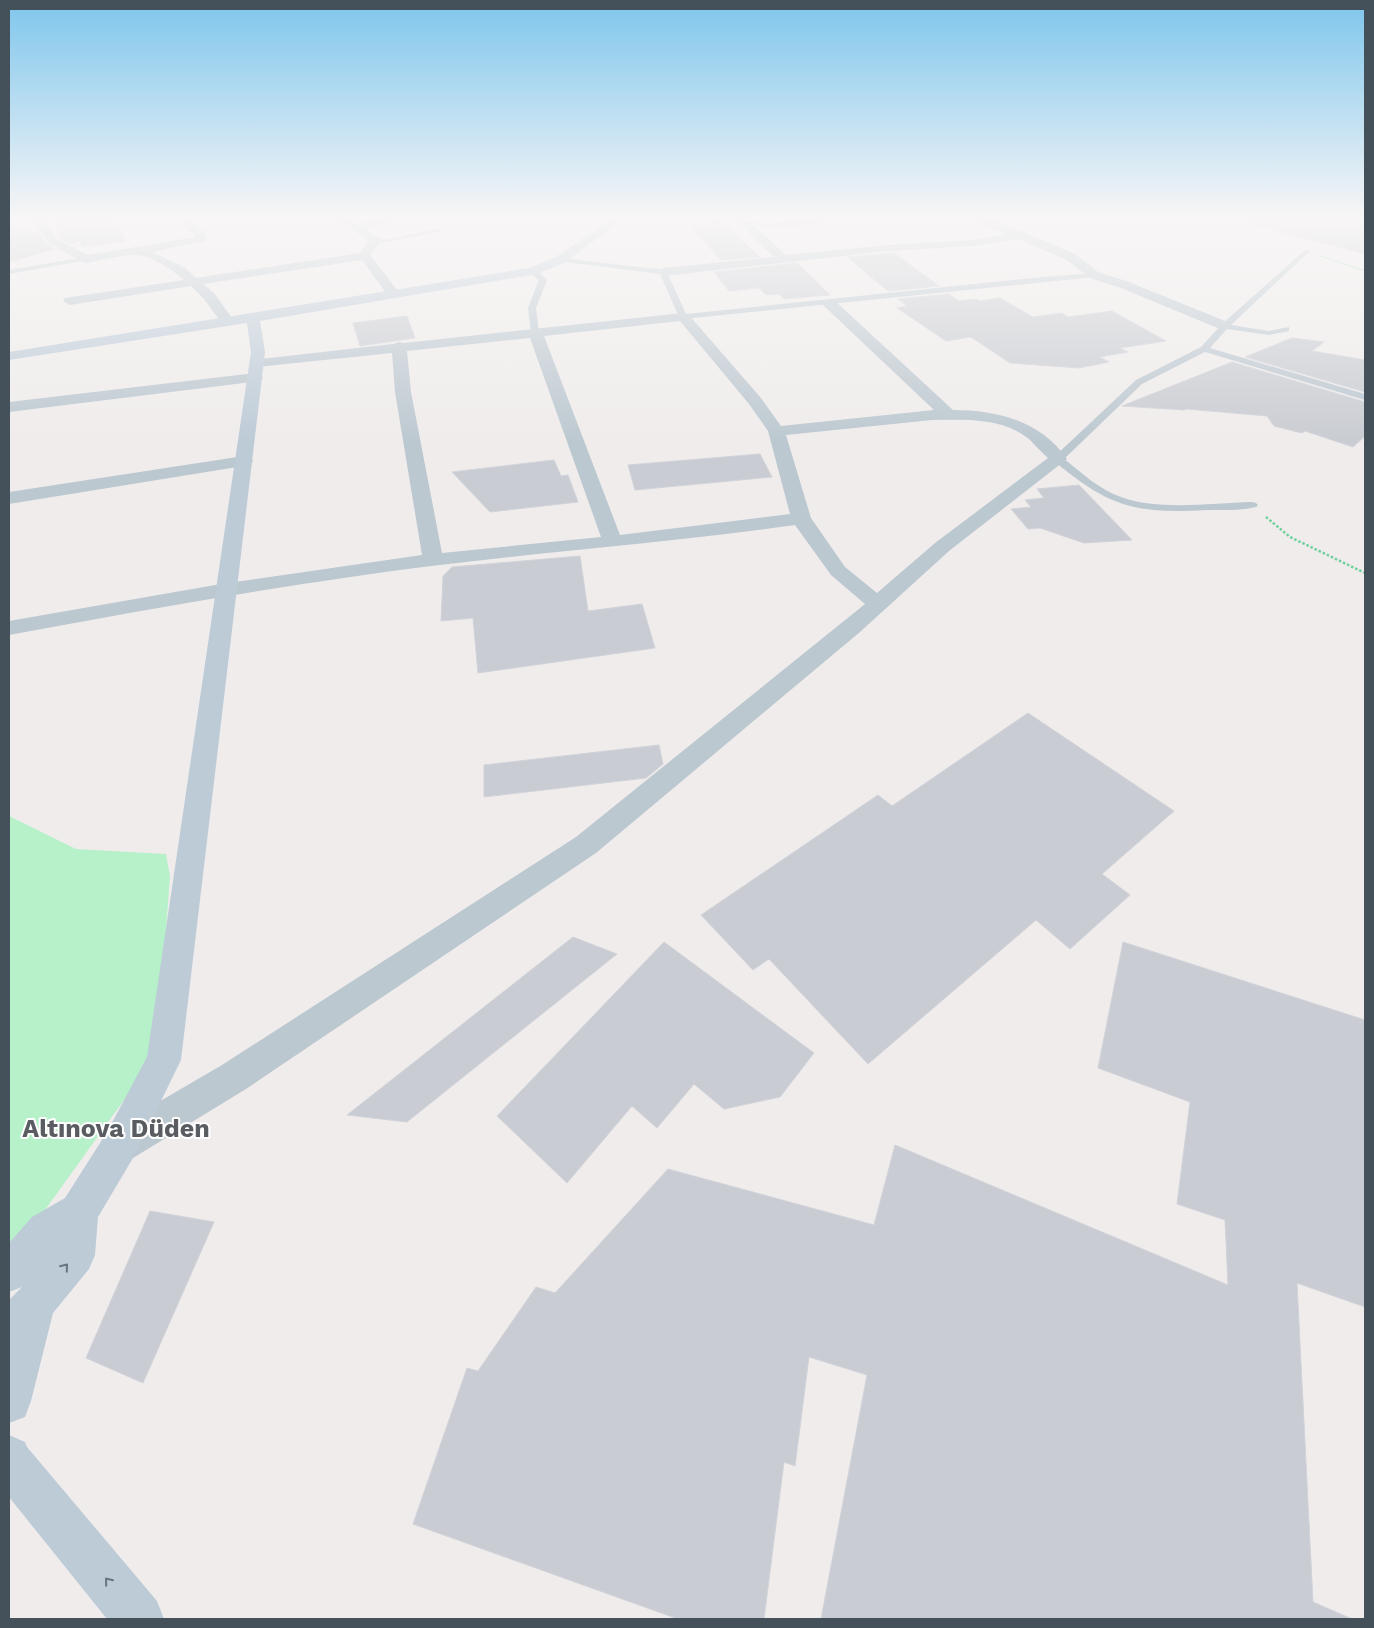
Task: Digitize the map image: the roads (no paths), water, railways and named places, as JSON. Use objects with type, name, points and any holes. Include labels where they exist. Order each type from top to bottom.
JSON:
[{"type":"street","points":[[70,300],[136,291]]},
{"type":"street","points":[[9,1401],[22,1316],[75,1255],[79,1212],[120,1145],[164,1060],[258,352],[240,320],[203,291]]},
{"type":"street","points":[[9,356],[412,291]]},
{"type":"street","points":[[1140,291],[1226,326]]},
{"type":"street","points":[[828,303],[949,415]]},
{"type":"street","points":[[9,407],[256,370],[400,346],[683,317],[755,401],[776,431],[801,518],[838,571],[867,596],[879,603]]},
{"type":"street","points":[[535,332],[612,541]]},
{"type":"street","points":[[400,346],[403,392],[433,560]]},
{"type":"street","points":[[120,1145],[234,1077],[586,845],[852,627],[942,547],[1058,459],[1034,435],[1009,422],[978,415],[932,415],[776,431]]},
{"type":"street","points":[[9,498],[244,461]]},
{"type":"street","points":[[9,628],[227,588],[433,560],[747,527],[801,518]]},
{"type":"street","points":[[9,1272],[46,1231],[79,1212]]},
{"type":"street","points":[[9,1458],[10,1462],[139,1619]]},
{"type":"lane","points":[[535,332],[532,308],[539,291]]},
{"type":"lane","points":[[671,291],[683,317],[927,291]]},
{"type":"lane","points":[[1252,505],[1142,507],[1104,493],[1090,485],[1058,459],[1139,382],[1204,350],[1226,326],[1264,291]]},
{"type":"lane","points":[[1226,326],[1269,333],[1286,329]]},
{"type":"lane","points":[[1204,350],[1365,397]]},
{"type":"district","name":"Altınova Düden","points":[[116,1128]]}]
